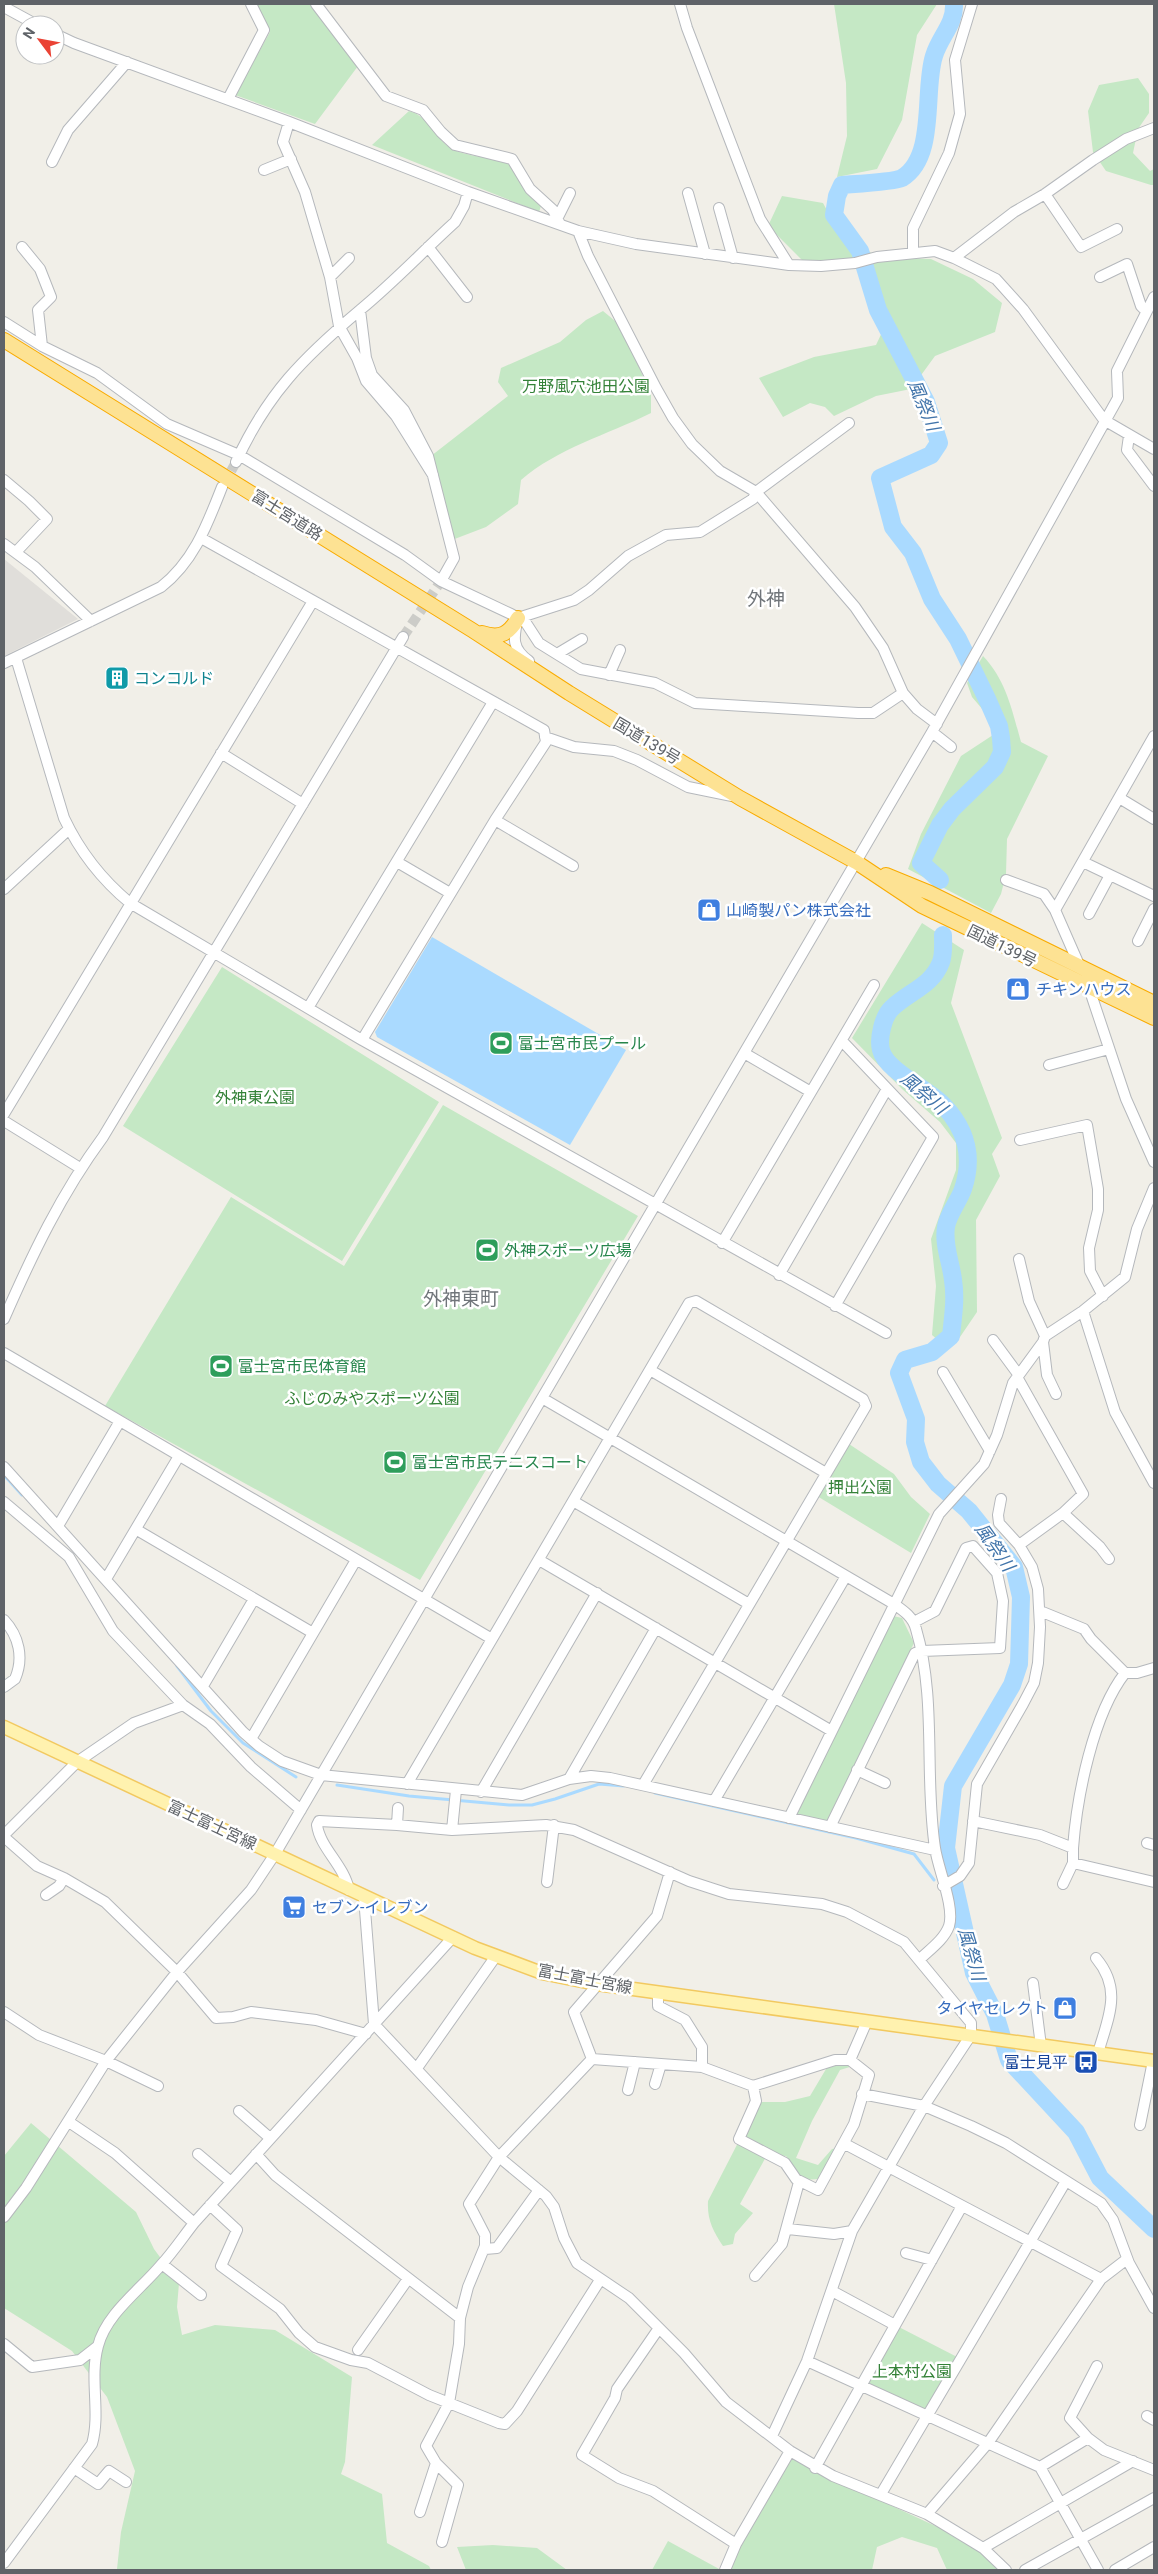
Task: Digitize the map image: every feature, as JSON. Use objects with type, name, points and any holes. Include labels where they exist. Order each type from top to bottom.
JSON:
[{"type":"highway","name":"富士宮道路","points":[[4,340],[472,630],[569,693]]},
{"type":"highway","points":[[472,630],[497,637],[508,632],[518,618]]},
{"type":"highway","name":"国道139号","points":[[569,693],[740,798],[856,862],[922,906],[1154,1018]]},
{"type":"highway","name":"国道139号","points":[[856,862],[930,893],[1154,1003]]},
{"type":"main road","name":"富士富士宮線","points":[[4,1727],[364,1897],[496,1956],[542,1973],[597,1984],[1154,2061]]},
{"type":"street","points":[[228,99],[264,30],[251,4]]},
{"type":"street","points":[[316,4],[386,96],[423,110],[455,145],[512,159],[530,189],[553,210],[558,222]]},
{"type":"street","points":[[680,4],[687,28],[760,219],[789,265]]},
{"type":"street","points":[[913,254],[913,228],[949,153],[960,114],[955,60],[972,4]]},
{"type":"street","points":[[4,7],[19,15]]},
{"type":"street","points":[[65,38],[468,192],[558,222],[578,231],[636,244],[789,265],[821,266],[855,263],[877,257],[935,251],[954,258],[996,279],[1023,309],[1104,420],[1128,436],[1154,449]]},
{"type":"street","points":[[52,162],[68,130],[127,62]]},
{"type":"street","points":[[289,122],[283,142],[305,192],[330,277],[339,326],[357,358],[366,381],[396,416],[433,475]]},
{"type":"street","points":[[954,258],[1014,212],[1045,194],[1126,139],[1154,128]]},
{"type":"street","points":[[264,170],[291,159]]},
{"type":"street","points":[[238,459],[262,412],[281,385],[339,326],[360,310],[455,222],[464,206],[468,192]]},
{"type":"street","points":[[558,222],[570,193]]},
{"type":"street","points":[[688,193],[705,254]]},
{"type":"street","points":[[1045,194],[1081,246],[1117,229]]},
{"type":"street","points":[[720,208],[733,258]]},
{"type":"street","points":[[578,231],[588,256],[673,418],[692,444],[720,471],[756,492],[855,607],[883,648],[903,693],[951,747]]},
{"type":"street","points":[[22,247],[40,269],[51,297],[38,310],[42,346]]},
{"type":"street","points":[[428,247],[466,297]]},
{"type":"street","points":[[330,277],[349,258]]},
{"type":"street","points":[[1100,277],[1127,264],[1141,306],[1146,311]]},
{"type":"street","points":[[4,2217],[26,2188],[106,2061],[177,1972],[251,1890],[275,1854],[964,675],[1104,420],[1118,398],[1120,388],[1116,378],[1117,371],[1154,296]]},
{"type":"street","points":[[360,310],[366,358],[372,375],[404,410],[428,456],[454,558],[441,581]]},
{"type":"street","points":[[4,322],[42,346],[97,373],[167,424],[238,459],[404,555],[441,581],[518,618],[526,624],[539,643],[581,669],[655,683],[695,704],[873,712],[903,693]]},
{"type":"street","points":[[518,618],[574,600],[589,590],[628,556],[666,535],[700,532],[753,498],[756,492],[849,423]]},
{"type":"street","points":[[1128,436],[1127,450],[1154,486]]},
{"type":"street","points":[[4,480],[47,519],[16,552]]},
{"type":"street","points":[[4,663],[161,587],[186,562],[201,538],[222,487]]},
{"type":"street","points":[[201,538],[544,730],[546,742],[495,820],[362,1040]]},
{"type":"street","points":[[4,544],[35,567],[91,621]]},
{"type":"street","points":[[4,1114],[313,601]]},
{"type":"street","points":[[518,618],[513,638],[521,655],[558,682],[569,693]]},
{"type":"street","points":[[4,1319],[41,1238],[80,1168],[103,1137],[403,637]]},
{"type":"street","points":[[558,654],[582,639]]},
{"type":"street","points":[[609,674],[620,650]]},
{"type":"street","points":[[16,658],[58,799],[69,829],[75,841],[103,879],[130,903],[362,1040],[778,1275],[886,1333]]},
{"type":"street","points":[[308,1008],[493,702]]},
{"type":"street","points":[[1055,910],[1121,799],[1154,736]]},
{"type":"street","points":[[545,737],[574,747],[614,751],[637,760],[688,787],[740,798]]},
{"type":"street","points":[[221,753],[303,804]]},
{"type":"street","points":[[1121,799],[1154,819]]},
{"type":"street","points":[[495,820],[573,866]]},
{"type":"street","points":[[4,889],[69,829]]},
{"type":"street","points":[[397,862],[450,893]]},
{"type":"street","points":[[1083,862],[1154,896]]},
{"type":"street","points":[[1089,914],[1110,875]]},
{"type":"street","points":[[1006,880],[1044,894],[1055,910],[1081,968]]},
{"type":"street","points":[[1138,941],[1154,909]]},
{"type":"street","points":[[722,1243],[874,985]]},
{"type":"street","points":[[1089,988],[1126,1100],[1154,1162]]},
{"type":"street","points":[[835,1306],[933,1137],[842,1042]]},
{"type":"street","points":[[1049,1065],[1108,1049]]},
{"type":"street","points":[[744,1053],[811,1092]]},
{"type":"street","points":[[778,1275],[887,1089]]},
{"type":"street","points":[[4,1121],[80,1168]]},
{"type":"street","points":[[1020,1140],[1087,1125],[1098,1189],[1098,1210],[1089,1248],[1090,1271],[1103,1296]]},
{"type":"street","points":[[789,1818],[830,1730],[939,1514],[984,1464],[1017,1376],[1044,1339],[1103,1296],[1125,1277],[1137,1229],[1154,1188]]},
{"type":"street","points":[[1019,1258],[1029,1301],[1044,1339],[1046,1375],[1056,1394]]},
{"type":"street","points":[[408,1784],[689,1303],[696,1301],[863,1399],[866,1406],[643,1785]]},
{"type":"street","points":[[1083,1311],[1115,1412],[1154,1483]]},
{"type":"street","points":[[993,1340],[1017,1376],[1082,1494],[1063,1513],[1020,1545]]},
{"type":"street","points":[[4,1353],[492,1639]]},
{"type":"street","points":[[650,1370],[826,1473]]},
{"type":"street","points":[[943,1372],[990,1451]]},
{"type":"street","points":[[542,1398],[894,1604],[914,1622],[922,1651],[928,1689],[930,1810],[935,1850],[950,1913],[948,1926],[942,1938],[919,1960]]},
{"type":"street","points":[[58,1526],[120,1421]]},
{"type":"street","points":[[106,1579],[180,1456]]},
{"type":"street","points":[[4,1468],[223,1710],[251,1739],[282,1761],[321,1774],[456,1790],[522,1795],[569,1779],[591,1776],[610,1778],[935,1850]]},
{"type":"street","points":[[944,1886],[960,1876],[969,1863],[980,1776],[1034,1683],[1038,1663],[1040,1612],[1038,1589],[1032,1567],[1020,1545],[999,1523],[998,1516],[1001,1499]]},
{"type":"street","points":[[573,1501],[749,1604]]},
{"type":"street","points":[[4,1502],[69,1557],[113,1631],[183,1705],[210,1724],[251,1767],[300,1810]]},
{"type":"street","points":[[1063,1513],[1100,1547],[1109,1560]]},
{"type":"street","points":[[136,1530],[313,1633]]},
{"type":"street","points":[[830,1827],[915,1653],[922,1651],[1000,1648],[1003,1601],[997,1573],[973,1546],[966,1548],[935,1612],[914,1622]]},
{"type":"street","points":[[251,1739],[356,1560]]},
{"type":"street","points":[[539,1560],[830,1730]]},
{"type":"street","points":[[714,1801],[846,1576]]},
{"type":"street","points":[[481,1792],[597,1593]]},
{"type":"street","points":[[203,1686],[254,1599]]},
{"type":"street","points":[[1040,1612],[1084,1629],[1125,1673],[1137,1673],[1154,1668]]},
{"type":"street","points":[[4,1620],[13,1630],[19,1648],[20,1662],[15,1679],[4,1687]]},
{"type":"street","points":[[569,1779],[656,1628]]},
{"type":"street","points":[[1064,1884],[1072,1863],[1075,1823],[1093,1743],[1105,1704],[1125,1673]]},
{"type":"street","points":[[183,1705],[134,1723],[77,1762],[4,1836],[37,1866],[64,1878],[105,1902],[177,1972],[216,2018],[233,2017],[250,2012],[316,2020],[366,2034]]},
{"type":"street","points":[[210,1724],[223,1710]]},
{"type":"street","points":[[858,1770],[885,1783]]},
{"type":"street","points":[[452,1830],[456,1790]]},
{"type":"street","points":[[397,1825],[398,1808]]},
{"type":"street","points":[[349,1890],[347,1877],[318,1834],[316,1825],[319,1821],[452,1830],[554,1826],[583,1833],[670,1872],[729,1894],[822,1904],[847,1912],[904,1942],[971,2022],[971,2035],[924,2106],[852,2231],[807,2361],[772,2436]]},
{"type":"street","points":[[973,1821],[1040,1835],[1073,1848]]},
{"type":"street","points":[[548,1882],[554,1826]]},
{"type":"street","points":[[1072,1863],[1154,1882]]},
{"type":"street","points":[[592,2060],[574,2012],[657,1916],[670,1872]]},
{"type":"street","points":[[46,1895],[59,1886],[64,1878]]},
{"type":"street","points":[[364,1897],[374,2024],[498,2157],[539,2190],[554,2207],[564,2238],[577,2262],[600,2280],[629,2298],[684,2353],[726,2402],[790,2451],[815,2468],[927,2514],[983,2548],[1006,2570]]},
{"type":"street","points":[[4,2562],[92,2444],[97,2426],[93,2381],[98,2346],[106,2326],[162,2264],[210,2205],[453,1937]]},
{"type":"street","points":[[417,2068],[496,1956]]},
{"type":"street","points":[[1096,1958],[1111,1985],[1113,2002],[1098,2053]]},
{"type":"street","points":[[1033,1984],[1041,2046]]},
{"type":"street","points":[[658,1992],[658,2006],[685,2020],[702,2047],[702,2067]]},
{"type":"street","points":[[4,2012],[39,2035],[106,2061],[158,2086]]},
{"type":"street","points":[[850,2060],[867,2021]]},
{"type":"street","points":[[442,2542],[458,2484],[436,2463],[426,2446],[449,2403],[459,2344],[460,2318],[468,2287],[485,2248],[485,2235],[469,2204],[498,2157],[592,2060],[702,2067],[753,2086],[835,2060],[850,2060],[870,2075],[862,2094],[854,2124],[845,2144],[818,2190],[800,2182],[786,2164],[739,2139],[756,2101],[753,2086]]},
{"type":"street","points":[[1140,2125],[1154,2061]]},
{"type":"street","points":[[628,2090],[635,2062]]},
{"type":"street","points":[[654,2084],[661,2064]]},
{"type":"street","points":[[862,2094],[924,2106],[1006,2143],[1107,2208],[1127,2259],[1154,2308]]},
{"type":"street","points":[[239,2111],[270,2138]]},
{"type":"street","points":[[69,2122],[115,2153],[194,2223]]},
{"type":"street","points":[[845,2144],[890,2166],[1100,2279]]},
{"type":"street","points":[[198,2154],[231,2182]]},
{"type":"street","points":[[256,2154],[281,2180],[408,2278],[428,2291],[460,2318]]},
{"type":"street","points":[[881,2494],[1066,2181]]},
{"type":"street","points":[[755,2276],[782,2244],[788,2229],[800,2182]]},
{"type":"street","points":[[485,2248],[497,2248],[539,2190]]},
{"type":"street","points":[[210,2205],[238,2230],[221,2266],[280,2309],[298,2333],[315,2347],[350,2360],[368,2363],[449,2403],[483,2418],[505,2424],[517,2412],[600,2280]]},
{"type":"street","points":[[815,2468],[962,2206]]},
{"type":"street","points":[[788,2229],[834,2234],[852,2231]]},
{"type":"street","points":[[906,2253],[932,2260]]},
{"type":"street","points":[[927,2514],[988,2443],[1100,2279],[1127,2259]]},
{"type":"street","points":[[162,2264],[201,2295]]},
{"type":"street","points":[[358,2350],[408,2278]]},
{"type":"street","points":[[832,2291],[895,2324]]},
{"type":"street","points":[[659,2328],[617,2389],[615,2398],[582,2455],[619,2478],[653,2491],[736,2544]]},
{"type":"street","points":[[4,2344],[32,2367],[80,2360],[98,2346]]},
{"type":"street","points":[[807,2361],[928,2414],[1040,2467],[1098,2570]]},
{"type":"street","points":[[1098,2366],[1070,2418],[1088,2438],[1104,2450],[1154,2470]]},
{"type":"street","points":[[1040,2467],[1088,2438]]},
{"type":"street","points":[[725,2570],[736,2544],[790,2451]]},
{"type":"street","points":[[983,2548],[1133,2461]]},
{"type":"street","points":[[420,2512],[436,2463]]},
{"type":"street","points":[[74,2468],[98,2484],[109,2471],[126,2482]]},
{"type":"street","points":[[1025,2570],[1154,2498]]},
{"type":"street","points":[[1114,2570],[1154,2547]]},
{"type":"street","points":[[4,2567],[9,2570]]},
{"type":"shaded area","points":[[4,559],[78,619],[4,656]]},
{"type":"green space","points":[[256,4],[310,4],[358,66],[315,124],[235,95],[270,32]]},
{"type":"green space","points":[[834,4],[937,4],[917,35],[902,120],[877,169],[837,177],[847,136],[846,83]]},
{"type":"green space","points":[[1138,78],[1149,94],[1149,113],[1138,129],[1133,153],[1150,171],[1154,169],[1154,185],[1106,171],[1093,152],[1088,111],[1099,85]]},
{"type":"green space","points":[[409,111],[427,122],[440,139],[452,149],[509,162],[526,191],[541,206],[539,212],[372,145]]},
{"type":"green space","points":[[782,196],[823,203],[837,229],[877,257],[931,259],[973,279],[1002,303],[995,332],[935,356],[911,389],[876,396],[834,416],[825,407],[810,403],[783,417],[759,378],[814,357],[876,345],[886,324],[866,273],[844,264],[803,261],[768,226]]},
{"type":"green space","name":"万野風穴池田公園","points":[[603,311],[620,325],[651,394],[651,413],[583,443],[535,469],[521,480],[518,504],[486,527],[452,540],[431,456],[508,396],[498,382],[501,368],[560,342],[586,320]]},
{"type":"green space","points":[[983,656],[1003,685],[1021,742],[1048,756],[1007,839],[1006,874],[1001,894],[991,913],[908,869],[921,834],[961,756],[993,735],[989,717],[972,697],[967,683]]},
{"type":"green space","points":[[922,923],[964,950],[951,1003],[1002,1138],[992,1154],[1000,1176],[976,1220],[977,1312],[960,1337],[947,1348],[932,1335],[936,1286],[931,1239],[956,1170],[956,1143],[940,1122],[902,1089],[852,1038]]},
{"type":"green space","name":"外神東公園","points":[[222,967],[439,1102],[342,1261],[123,1126]]},
{"type":"green space","name":"ふじのみやスポーツ公園","points":[[443,1105],[638,1216],[420,1580],[105,1406],[231,1197],[344,1266]]},
{"type":"green space","name":"押出公園","points":[[849,1444],[894,1474],[911,1497],[930,1514],[911,1553],[817,1496]]},
{"type":"green space","points":[[893,1616],[902,1618],[914,1643],[827,1821],[796,1814]]},
{"type":"green space","points":[[842,2059],[853,2066],[840,2070],[812,2121],[796,2158],[818,2165],[832,2149],[840,2148],[819,2179],[802,2180],[786,2156],[767,2155],[740,2204],[753,2213],[735,2234],[733,2244],[723,2246],[711,2225],[708,2201],[759,2102],[785,2102],[810,2096],[829,2064]]},
{"type":"green space","points":[[31,2123],[136,2212],[154,2249],[179,2283],[177,2307],[182,2335],[215,2325],[275,2330],[352,2377],[345,2462],[341,2474],[382,2494],[387,2543],[429,2566],[431,2570],[117,2569],[121,2532],[135,2471],[107,2397],[72,2351],[4,2308],[4,2156]]},
{"type":"green space","name":"上本村公園","points":[[895,2325],[961,2359],[928,2414],[860,2385]]},
{"type":"green space","points":[[790,2451],[890,2505],[983,2548],[1001,2570],[947,2570],[937,2548],[902,2537],[877,2547],[872,2570],[725,2570]]},
{"type":"green space","points":[[668,2541],[721,2570],[652,2570]]},
{"type":"green space","points":[[493,2545],[537,2548],[567,2570],[466,2570],[457,2547]]},
{"type":"water","name":"富士宮市民プール","points":[[432,937],[626,1050],[570,1145],[377,1037],[375,1032]]},
{"type":"waterway","name":"風祭川","points":[[940,880],[921,863],[940,825],[952,809],[995,767],[1002,752],[1001,738],[999,726],[958,639],[932,599],[913,553],[893,527],[880,478],[931,455],[939,443],[926,402],[878,310],[860,251],[834,215],[837,196],[842,185],[898,179],[902,178],[913,168],[925,139],[929,86],[934,56],[950,24],[954,4]]},
{"type":"waterway","name":"風祭川","points":[[943,935],[943,956],[937,970],[926,983],[892,1008],[886,1016],[880,1040],[884,1058],[899,1072],[936,1099],[951,1114],[962,1133],[968,1154],[968,1165],[963,1189],[949,1217],[945,1234],[954,1287],[951,1336],[932,1352],[905,1360],[899,1373],[916,1419],[915,1442],[921,1462],[938,1484],[969,1511],[1014,1567],[1021,1597],[1019,1664],[1012,1685],[953,1786],[946,1848],[974,1973],[995,2014],[1009,2060],[1076,2132],[1100,2178],[1154,2229]]},
{"type":"waterway","points":[[4,1475],[22,1495]]},
{"type":"waterway","points":[[177,1666],[211,1711],[243,1743],[296,1777]]},
{"type":"waterway","points":[[337,1785],[409,1796],[509,1805],[532,1805],[599,1784],[624,1786]]},
{"type":"waterway","points":[[655,1793],[856,1838],[914,1854],[934,1880]]},
{"type":"waterway","name":"風祭川","points":[[950,1892],[959,1899]]},
{"type":"tunnel","points":[[224,484],[236,462]]},
{"type":"tunnel","points":[[403,637],[441,581]]},
{"type":"place","name":"コンコルド","points":[[117,678]]},
{"type":"place","name":"山崎製パン株式会社","points":[[709,910]]},
{"type":"place","name":"チキンハウス","points":[[1018,989]]},
{"type":"place","name":"富士宮市民プール","points":[[501,1043]]},
{"type":"place","name":"外神スポーツ広場","points":[[487,1250]]},
{"type":"place","name":"富士宮市民体育館","points":[[221,1366]]},
{"type":"place","name":"富士宮市民テニスコート","points":[[395,1462]]},
{"type":"place","name":"セブン-イレブン","points":[[294,1907]]},
{"type":"place","name":"タイヤセレクト","points":[[1065,2008]]},
{"type":"place","name":"富士見平","points":[[1086,2062]]},
{"type":"district","name":"外神","points":[[766,598]]},
{"type":"district","name":"外神東町","points":[[461,1298]]}]
